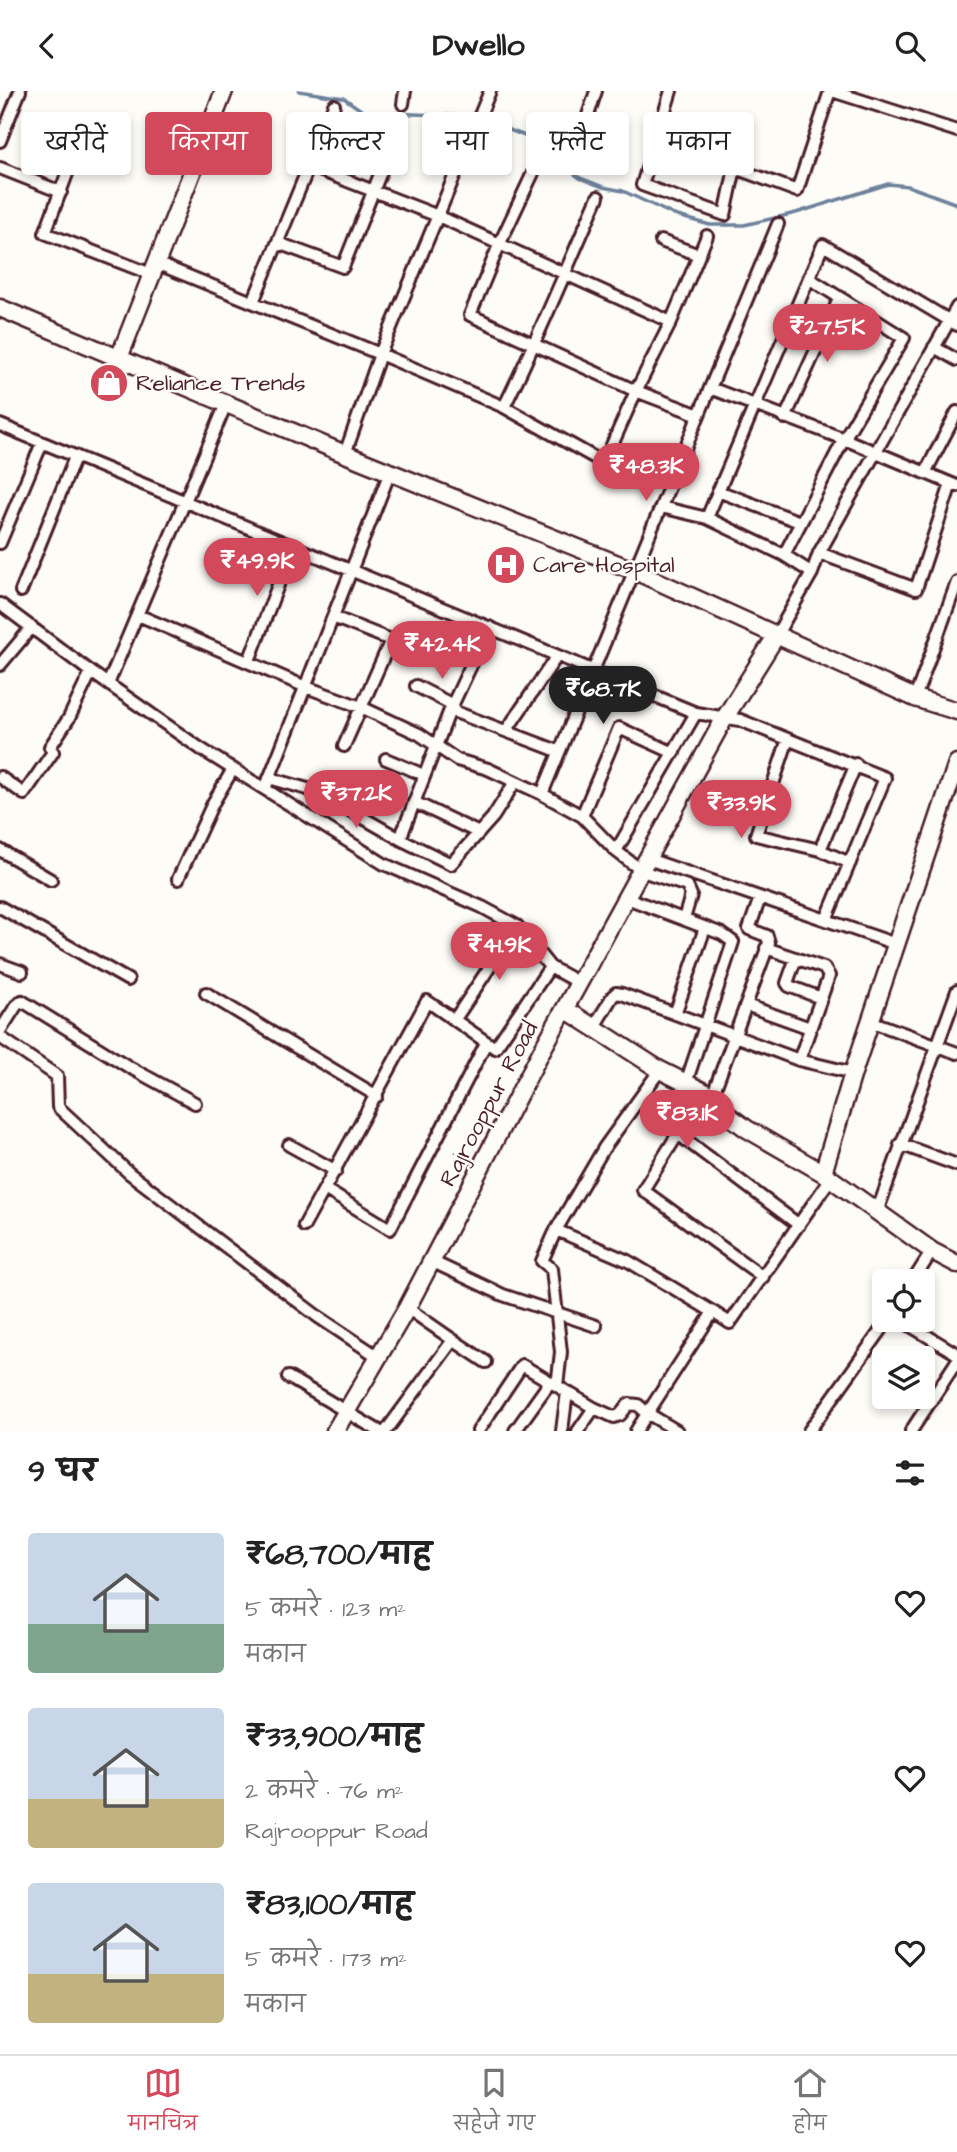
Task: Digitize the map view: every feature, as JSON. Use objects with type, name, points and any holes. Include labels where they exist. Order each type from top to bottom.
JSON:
[{"type":"street","points":[[0,141],[20,91]]},
{"type":"street","points":[[119,358],[224,91]]},
{"type":"street","points":[[403,104],[405,91]]},
{"type":"street","points":[[345,454],[380,354],[490,91]]},
{"type":"street","points":[[589,112],[596,91]]},
{"type":"street","points":[[671,91],[642,185],[725,215],[735,168],[797,191],[831,91],[866,96],[957,131]]},
{"type":"street","points":[[331,112],[334,105]]},
{"type":"street","points":[[0,168],[61,192]]},
{"type":"street","points":[[67,175],[46,233],[253,302],[380,354],[504,407],[604,463],[671,321],[707,236]]},
{"type":"street","points":[[253,302],[305,175]]},
{"type":"street","points":[[332,175],[438,216],[671,321]]},
{"type":"street","points":[[278,243],[344,267],[379,175]]},
{"type":"street","points":[[532,175],[470,315],[636,391],[699,415]]},
{"type":"street","points":[[504,407],[535,345],[598,197]]},
{"type":"street","points":[[542,794],[778,224]]},
{"type":"street","points":[[661,241],[699,255]]},
{"type":"street","points":[[706,518],[823,245],[953,323]]},
{"type":"street","points":[[784,555],[844,439],[904,338],[810,279]]},
{"type":"street","points":[[785,418],[840,297]]},
{"type":"street","points":[[776,636],[934,347],[953,323],[957,307]]},
{"type":"street","points":[[0,308],[390,473],[635,571],[915,698],[957,711]]},
{"type":"street","points":[[934,347],[957,360]]},
{"type":"street","points":[[710,388],[844,439],[954,485],[916,589],[819,553]]},
{"type":"street","points":[[108,684],[226,404]]},
{"type":"street","points":[[925,473],[957,412]]},
{"type":"street","points":[[0,425],[696,713],[740,720],[856,764],[885,778],[826,920]]},
{"type":"street","points":[[0,543],[4,520],[42,443]]},
{"type":"street","points":[[21,591],[75,457]]},
{"type":"street","points":[[267,783],[390,473]]},
{"type":"street","points":[[718,491],[800,522]]},
{"type":"street","points":[[661,507],[706,518],[784,555],[812,573]]},
{"type":"street","points":[[249,661],[293,547]]},
{"type":"street","points":[[915,698],[957,582]]},
{"type":"street","points":[[0,604],[91,672],[233,769],[267,783],[317,792],[400,839],[451,864],[479,833],[515,782]]},
{"type":"street","points":[[138,615],[306,687],[361,707],[419,734],[457,760],[488,769],[582,816],[616,851],[687,886],[691,895],[684,919]]},
{"type":"street","points":[[333,617],[391,640],[344,746]]},
{"type":"street","points":[[0,665],[32,627]]},
{"type":"street","points":[[400,839],[436,745],[489,627]]},
{"type":"street","name":"Rajrooppur Road","points":[[335,1431],[407,1308],[565,1009],[724,719],[776,636]]},
{"type":"street","points":[[506,731],[556,656]]},
{"type":"street","points":[[0,777],[24,793],[52,752],[50,747],[69,718],[91,672]]},
{"type":"street","points":[[416,686],[452,708],[558,751]]},
{"type":"street","points":[[616,851],[696,713]]},
{"type":"street","points":[[582,816],[619,728],[674,753]]},
{"type":"street","points":[[788,739],[756,835],[820,850],[850,863]]},
{"type":"street","points":[[386,759],[424,775]]},
{"type":"street","points":[[556,1230],[628,1261],[730,1323],[799,1225],[827,1176],[853,1073],[896,944],[951,798],[957,763]]},
{"type":"street","points":[[820,850],[856,764]]},
{"type":"street","points":[[177,879],[213,803],[233,769]]},
{"type":"street","points":[[267,783],[384,865],[482,907],[517,926],[550,967],[579,983]]},
{"type":"street","points":[[414,802],[479,833]]},
{"type":"street","points":[[0,850],[51,880]]},
{"type":"street","points":[[645,865],[760,898],[896,944]]},
{"type":"street","points":[[626,898],[705,927],[733,941],[686,1083]]},
{"type":"street","points":[[760,898],[749,929],[769,939],[734,1036],[707,1097],[678,1134],[643,1190],[763,1277]]},
{"type":"street","points":[[0,907],[128,980]]},
{"type":"street","points":[[454,1019],[517,926]]},
{"type":"street","points":[[675,1014],[705,927]]},
{"type":"street","points":[[766,948],[828,971],[799,1060]]},
{"type":"street","points":[[796,958],[787,983],[821,998]]},
{"type":"street","points":[[0,964],[22,972]]},
{"type":"street","points":[[304,1226],[427,1001],[495,1048],[550,967]]},
{"type":"street","points":[[877,1212],[957,991]]},
{"type":"street","points":[[206,993],[377,1096]]},
{"type":"street","points":[[594,1027],[616,993],[799,1060],[853,1073]]},
{"type":"street","points":[[0,1031],[22,1001],[129,1067],[195,1103]]},
{"type":"street","points":[[746,1005],[810,1028]]},
{"type":"street","points":[[565,1009],[660,1070],[686,1083],[747,1129],[827,1176],[932,1251],[957,1264]]},
{"type":"street","points":[[870,1021],[957,1053]]},
{"type":"street","points":[[0,1037],[57,1076],[58,1107],[129,1173],[317,1316],[377,1356]]},
{"type":"street","points":[[326,1190],[390,1229],[486,1043]]},
{"type":"street","points":[[562,1431],[558,1387],[561,1352],[552,1269],[542,1261],[556,1230],[604,1148],[660,1070]]},
{"type":"street","points":[[678,1134],[799,1225]]},
{"type":"street","points":[[900,1144],[957,1165]]},
{"type":"street","points":[[289,1145],[336,1171]]},
{"type":"street","points":[[921,1269],[932,1251]]},
{"type":"street","points":[[431,1261],[483,1287],[596,1326]]},
{"type":"street","points":[[407,1308],[486,1362]]},
{"type":"street","points":[[636,1431],[713,1312]]},
{"type":"street","points":[[809,1431],[879,1332]]},
{"type":"street","points":[[921,1332],[957,1354]]},
{"type":"street","points":[[386,1431],[453,1340]]},
{"type":"street","points":[[911,1431],[957,1360]]},
{"type":"street","points":[[494,1431],[481,1427],[522,1366],[614,1417],[620,1415],[629,1404],[638,1405],[677,1431]]},
{"type":"street","points":[[288,1377],[379,1431]]},
{"type":"street","points":[[514,1431],[558,1387]]},
{"type":"street","points":[[578,1431],[594,1408]]},
{"type":"waterway","points":[[299,91],[344,98],[368,115],[422,114]]},
{"type":"waterway","points":[[512,131],[525,136],[580,178],[623,191],[674,215],[710,225],[744,225],[796,213],[888,184],[908,186],[957,204]]},
{"type":"place","name":"Reliance Trends","points":[[109,383]]},
{"type":"place","name":"Care Hospital","points":[[506,565]]}]
